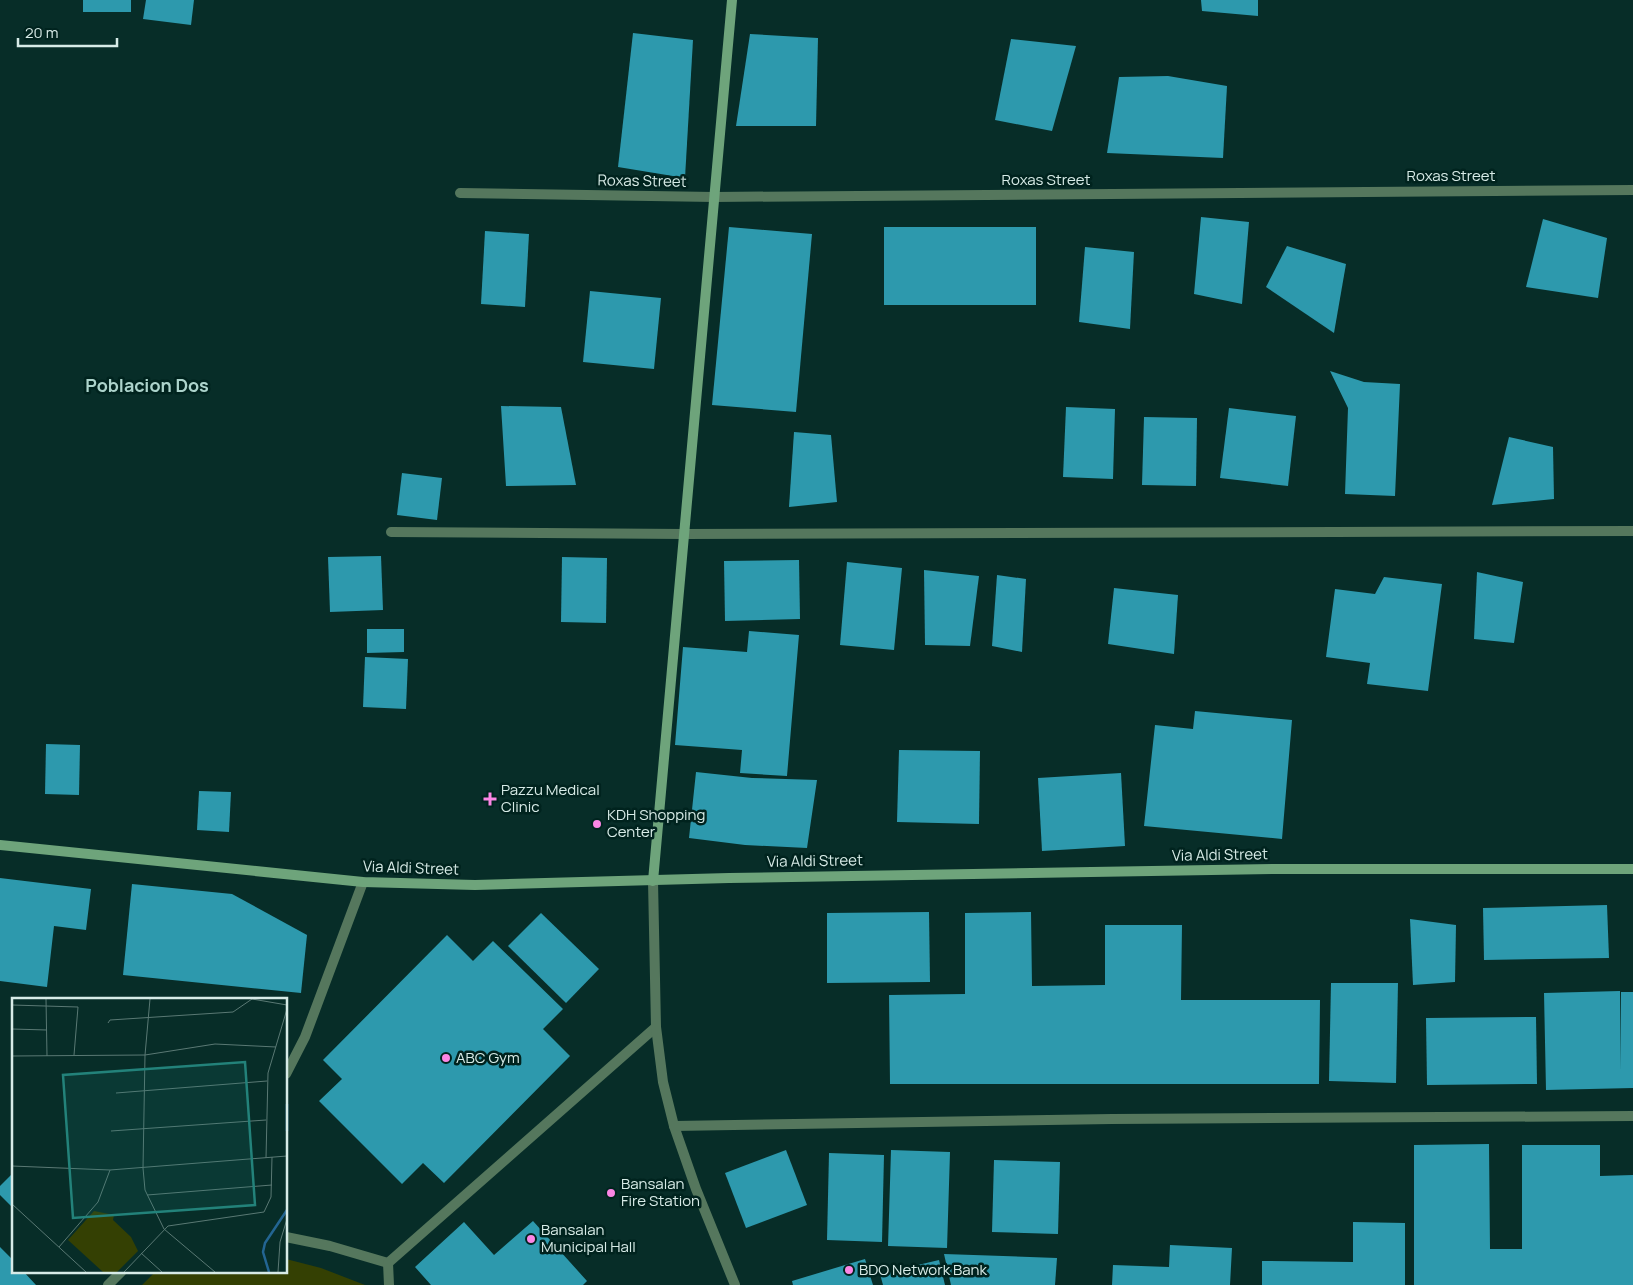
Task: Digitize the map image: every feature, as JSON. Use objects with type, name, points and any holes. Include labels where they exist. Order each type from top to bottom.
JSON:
[{"type":"street","points":[[732,0],[653,881],[656,1027],[663,1082],[674,1126],[696,1190],[736,1285]]},
{"type":"street","name":"Roxas Street","points":[[460,193],[714,198],[1633,190]]},
{"type":"street","points":[[391,532],[684,534],[1633,531]]},
{"type":"street","name":"Via Aldi Street","points":[[0,845],[363,882],[475,884],[1282,869],[1633,869]]},
{"type":"street","points":[[288,1070],[305,1037],[363,882]]},
{"type":"street","points":[[388,1263],[656,1027]]},
{"type":"street","points":[[674,1126],[1132,1119],[1633,1116]]},
{"type":"street","points":[[288,1237],[330,1246],[388,1263]]},
{"type":"street","points":[[388,1263],[389,1285]]},
{"type":"street","points":[[108,1285],[121,1272]]},
{"type":"green space","points":[[288,1260],[321,1268],[365,1285],[142,1285],[155,1272],[288,1272]]},
{"type":"building","points":[[83,0],[131,0],[131,12],[83,12]]},
{"type":"building","points":[[146,0],[194,0],[191,25],[143,19]]},
{"type":"building","points":[[1201,0],[1258,0],[1258,16],[1202,11]]},
{"type":"building","points":[[633,33],[693,40],[685,178],[618,167]]},
{"type":"building","points":[[750,34],[818,38],[816,126],[736,126]]},
{"type":"building","points":[[1011,39],[1076,46],[1052,131],[995,120]]},
{"type":"building","points":[[1168,76],[1227,86],[1223,158],[1107,153],[1119,77]]},
{"type":"building","points":[[1201,217],[1249,222],[1242,304],[1194,294]]},
{"type":"building","points":[[1543,219],[1607,238],[1598,298],[1526,287]]},
{"type":"building","points":[[729,227],[812,234],[796,412],[712,405]]},
{"type":"building","points":[[884,227],[1036,227],[1036,305],[884,305]]},
{"type":"building","points":[[485,231],[529,234],[525,307],[481,304]]},
{"type":"building","points":[[1287,246],[1346,264],[1334,333],[1266,287]]},
{"type":"building","points":[[1085,247],[1134,252],[1130,329],[1079,322]]},
{"type":"building","points":[[590,291],[661,298],[654,369],[583,362]]},
{"type":"building","points":[[1330,371],[1364,382],[1400,384],[1395,496],[1345,494],[1348,408]]},
{"type":"building","points":[[501,406],[561,407],[576,485],[506,486]]},
{"type":"building","points":[[1066,407],[1115,409],[1113,479],[1063,477]]},
{"type":"building","points":[[1229,408],[1296,416],[1288,486],[1220,478]]},
{"type":"building","points":[[1144,417],[1197,418],[1196,486],[1142,485]]},
{"type":"building","points":[[794,432],[831,435],[837,502],[789,507]]},
{"type":"building","points":[[1509,437],[1553,447],[1554,499],[1492,505]]},
{"type":"building","points":[[402,473],[442,478],[437,520],[397,515]]},
{"type":"building","points":[[381,556],[383,610],[330,612],[328,557]]},
{"type":"building","points":[[562,557],[607,558],[606,623],[561,622]]},
{"type":"building","points":[[799,560],[800,619],[725,621],[724,561]]},
{"type":"building","points":[[847,562],[902,568],[894,650],[840,645]]},
{"type":"building","points":[[924,570],[979,576],[970,646],[925,645]]},
{"type":"building","points":[[1477,572],[1523,582],[1514,643],[1474,639]]},
{"type":"building","points":[[997,575],[1026,579],[1022,652],[992,646]]},
{"type":"building","points":[[1384,577],[1442,584],[1428,691],[1367,684],[1370,663],[1326,657],[1335,589],[1375,594]]},
{"type":"building","points":[[1114,588],[1178,595],[1174,654],[1108,644]]},
{"type":"building","points":[[367,629],[404,629],[404,652],[367,653]]},
{"type":"building","points":[[749,631],[799,635],[787,776],[740,773],[742,750],[675,745],[683,647],[747,652]]},
{"type":"building","points":[[365,657],[408,659],[406,709],[363,707]]},
{"type":"building","points":[[1195,711],[1292,720],[1282,839],[1144,826],[1155,725],[1193,729]]},
{"type":"building","points":[[46,744],[80,745],[79,795],[45,794]]},
{"type":"building","points":[[899,750],[980,751],[979,824],[897,822]]},
{"type":"building","points":[[696,772],[752,778],[817,780],[807,848],[745,845],[689,838]]},
{"type":"building","points":[[1121,773],[1125,846],[1042,851],[1038,778]]},
{"type":"building","points":[[199,791],[231,792],[229,832],[197,830]]},
{"type":"building","points":[[0,878],[91,889],[86,930],[54,926],[47,987],[0,981]]},
{"type":"building","points":[[132,884],[232,894],[307,935],[301,993],[123,975]]},
{"type":"building","points":[[1607,905],[1609,958],[1484,960],[1483,908]]},
{"type":"building","points":[[929,912],[930,982],[827,983],[827,913]]},
{"type":"building","points":[[1031,912],[1032,986],[1105,985],[1105,925],[1182,925],[1181,1000],[1320,1000],[1319,1084],[890,1084],[889,995],[965,994],[965,913]]},
{"type":"building","points":[[541,913],[599,969],[566,1003],[508,946]]},
{"type":"building","points":[[1410,919],[1456,925],[1455,982],[1413,985]]},
{"type":"building","name":"ABC Gym","points":[[447,935],[473,961],[493,941],[563,1009],[543,1029],[570,1056],[444,1183],[423,1163],[402,1184],[319,1101],[342,1079],[323,1060]]},
{"type":"building","points":[[1331,983],[1398,983],[1396,1083],[1329,1081]]},
{"type":"building","points":[[1620,991],[1621,1071],[1621,992],[1633,992],[1633,1088],[1546,1090],[1544,993]]},
{"type":"building","points":[[1536,1017],[1537,1084],[1427,1085],[1426,1018]]},
{"type":"building","points":[[1489,1144],[1490,1249],[1522,1249],[1522,1145],[1600,1145],[1600,1176],[1633,1175],[1633,1285],[1414,1285],[1414,1145]]},
{"type":"building","points":[[786,1150],[807,1205],[746,1228],[725,1173]]},
{"type":"building","points":[[891,1150],[950,1152],[947,1248],[888,1246]]},
{"type":"building","points":[[829,1153],[884,1155],[882,1242],[827,1240]]},
{"type":"building","points":[[994,1160],[1060,1162],[1058,1234],[992,1232]]},
{"type":"building","points":[[12,1174],[12,1207],[0,1195],[0,1186]]},
{"type":"building","name":"Bansalan Municipal Hall","points":[[533,1221],[587,1281],[583,1285],[431,1285],[415,1267],[464,1222],[494,1255]]},
{"type":"building","points":[[1353,1222],[1405,1223],[1405,1285],[1262,1285],[1262,1261],[1353,1262]]},
{"type":"building","points":[[1170,1245],[1232,1248],[1230,1285],[1112,1285],[1113,1265],[1169,1267]]},
{"type":"building","points":[[0,1247],[12,1259],[12,1272],[24,1272],[36,1285],[0,1285]]},
{"type":"building","points":[[944,1254],[1057,1258],[1055,1285],[951,1285]]},
{"type":"building","name":"BDO Network Bank","points":[[865,1259],[873,1285],[793,1285],[792,1281]]},
{"type":"building","points":[[939,1260],[945,1285],[883,1285],[880,1274]]},
{"type":"place","name":"Pazzu Medical Clinic","points":[[490,799]]},
{"type":"place","name":"KDH Shopping Center","points":[[597,824]]},
{"type":"place","name":"ABC Gym","points":[[446,1058]]},
{"type":"place","name":"Bansalan Fire Station","points":[[611,1193]]},
{"type":"place","name":"Bansalan Municipal Hall","points":[[531,1239]]},
{"type":"place","name":"BDO Network Bank","points":[[849,1270]]},
{"type":"district","name":"Poblacion Dos","points":[[147,386]]}]
